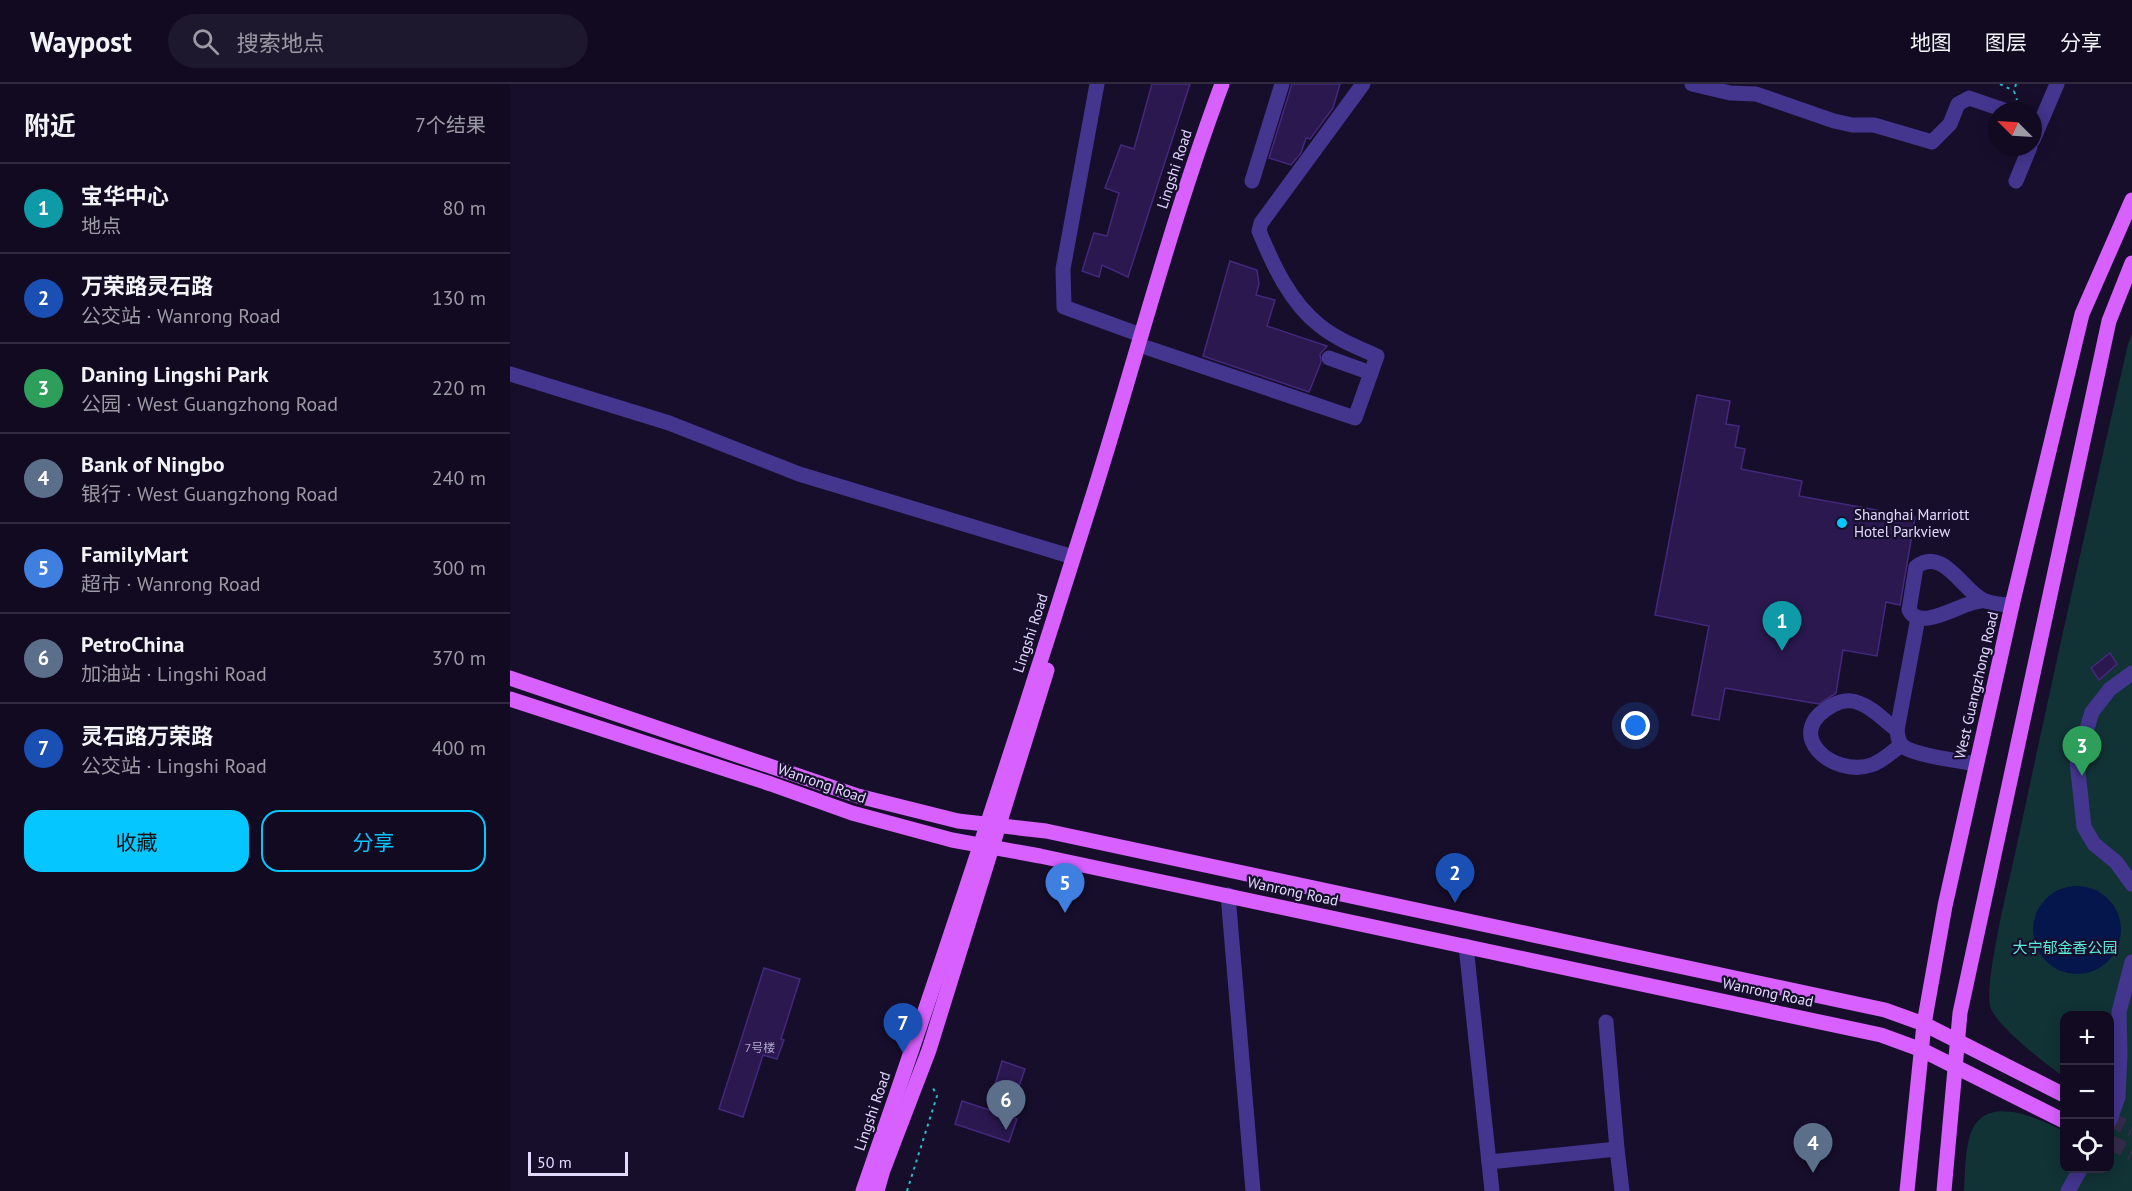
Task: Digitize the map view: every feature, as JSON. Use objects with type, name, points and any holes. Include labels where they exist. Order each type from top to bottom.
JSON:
[{"type":"main road","name":"Lingshi Road","points":[[862,1191],[994,826],[1145,341],[1208,119],[1222,84]]},
{"type":"main road","name":"Lingshi Road","points":[[994,826],[1073,557],[1204,162],[1233,84]]},
{"type":"main road","name":"West Guangzhong Road","points":[[1907,1191],[1924,1024],[1945,906],[2012,606],[2082,314],[2132,200]]},
{"type":"main road","points":[[1944,1191],[1960,1013],[2109,321],[2132,263]]},
{"type":"main road","name":"Wanrong Road","points":[[510,678],[858,796],[958,821],[1046,831],[1885,1010],[1924,1024],[2060,1093]]},
{"type":"main road","name":"Wanrong Road","points":[[510,699],[771,784],[828,806],[902,827],[987,847],[1040,856],[1881,1035],[1922,1050],[2060,1119]]},
{"type":"main road","name":"Lingshi Road","points":[[877,1191],[922,1068],[987,847]]},
{"type":"street","points":[[1097,84],[1063,269],[1064,307],[1145,341],[1354,418],[1377,356],[1344,341],[1318,325],[1282,280],[1259,231],[1261,223],[1347,96],[1363,84]]},
{"type":"street","points":[[1252,181],[1282,84]]},
{"type":"street","points":[[1692,84],[1730,93],[1756,94],[1834,121],[1852,125],[1874,125],[1932,142],[1950,124],[1958,104],[1969,98],[1988,102]]},
{"type":"street","points":[[2042,113],[2056,84]]},
{"type":"street","points":[[2016,181],[2026,156]]},
{"type":"street","points":[[1329,358],[1371,373]]},
{"type":"street","points":[[510,374],[669,423],[799,474],[1073,557]]},
{"type":"street","points":[[1983,600],[1947,568],[1935,562],[1923,562],[1916,567],[1909,610],[1917,618],[1935,616],[1983,600],[2012,606]]},
{"type":"street","points":[[1917,618],[1900,737],[1874,765],[1858,769],[1824,756],[1811,743],[1809,731],[1816,717],[1838,702],[1849,700],[1871,709],[1900,737],[1905,748],[1977,764]]},
{"type":"street","points":[[2132,673],[2110,689],[2092,712],[2077,762],[2081,811],[2085,827],[2094,844],[2116,862],[2132,884]]},
{"type":"street","points":[[1228,896],[1253,1191]]},
{"type":"street","points":[[1466,946],[1492,1191]]},
{"type":"street","points":[[2109,1119],[2118,1097],[2119,1012],[2132,962]]},
{"type":"street","points":[[1606,1022],[1622,1191]]},
{"type":"street","points":[[1489,1162],[1617,1149]]},
{"type":"street","points":[[2068,1191],[2078,1173]]},
{"type":"path","points":[[2000,84],[2014,91]]},
{"type":"path","points":[[2013,102],[2016,84]]},
{"type":"path","points":[[907,1191],[937,1096],[922,1068]]},
{"type":"green space","name":"大宁郁金香公园","points":[[2132,334],[2132,1191],[1964,1191],[1969,1139],[1975,1124],[1985,1116],[1997,1112],[2024,1115],[2060,1129],[2060,1173],[2114,1173],[2114,1011],[2060,1011],[2060,1074],[2024,1046],[2004,1026],[1991,1009],[1989,997],[2004,901]]},
{"type":"shaded area","points":[[2077,886],[2094,889],[2108,899],[2118,913],[2121,930],[2118,947],[2108,961],[2094,971],[2077,974],[2060,971],[2046,961],[2036,947],[2033,930],[2036,913],[2046,899],[2060,889]]},
{"type":"building","points":[[1152,84],[1190,84],[1128,277],[1102,265],[1099,277],[1082,271],[1094,233],[1107,236],[1119,193],[1105,188],[1121,145],[1134,149]]},
{"type":"building","points":[[1292,84],[1340,84],[1333,108],[1310,139],[1306,138],[1301,153],[1291,165],[1269,158]]},
{"type":"building","points":[[1230,261],[1257,270],[1259,284],[1256,295],[1275,300],[1267,326],[1327,346],[1320,354],[1321,362],[1309,392],[1203,356]]},
{"type":"building","points":[[1697,395],[1730,401],[1726,424],[1739,426],[1735,447],[1745,449],[1741,469],[1802,481],[1799,496],[1915,517],[1900,605],[1886,602],[1877,656],[1843,650],[1836,693],[1819,704],[1725,688],[1719,720],[1692,715],[1709,626],[1655,615]]},
{"type":"building","points":[[2110,653],[2117,664],[2099,680],[2091,668]]},
{"type":"building","points":[[764,968],[800,979],[777,1059],[763,1055],[743,1117],[719,1109]]},
{"type":"building","points":[[1002,1061],[1025,1069],[1017,1092],[995,1085]]},
{"type":"building","points":[[962,1101],[1017,1119],[1009,1142],[955,1124]]},
{"type":"tunnel","points":[[2114,1121],[2132,1130]]},
{"type":"tunnel","points":[[2114,1144],[2132,1153]]},
{"type":"place","name":"Shanghai Marriott Hotel Parkview","points":[[1842,523]]},
{"type":"place","name":"宝华中心","points":[[1782,651]]},
{"type":"place","name":"Daning Lingshi Park","points":[[2082,776]]},
{"type":"place","name":"万荣路灵石路","points":[[1455,903]]},
{"type":"place","name":"FamilyMart","points":[[1065,913]]},
{"type":"place","name":"灵石路万荣路","points":[[903,1053]]},
{"type":"place","name":"PetroChina","points":[[1006,1130]]},
{"type":"place","name":"Bank of Ningbo","points":[[1813,1173]]}]
